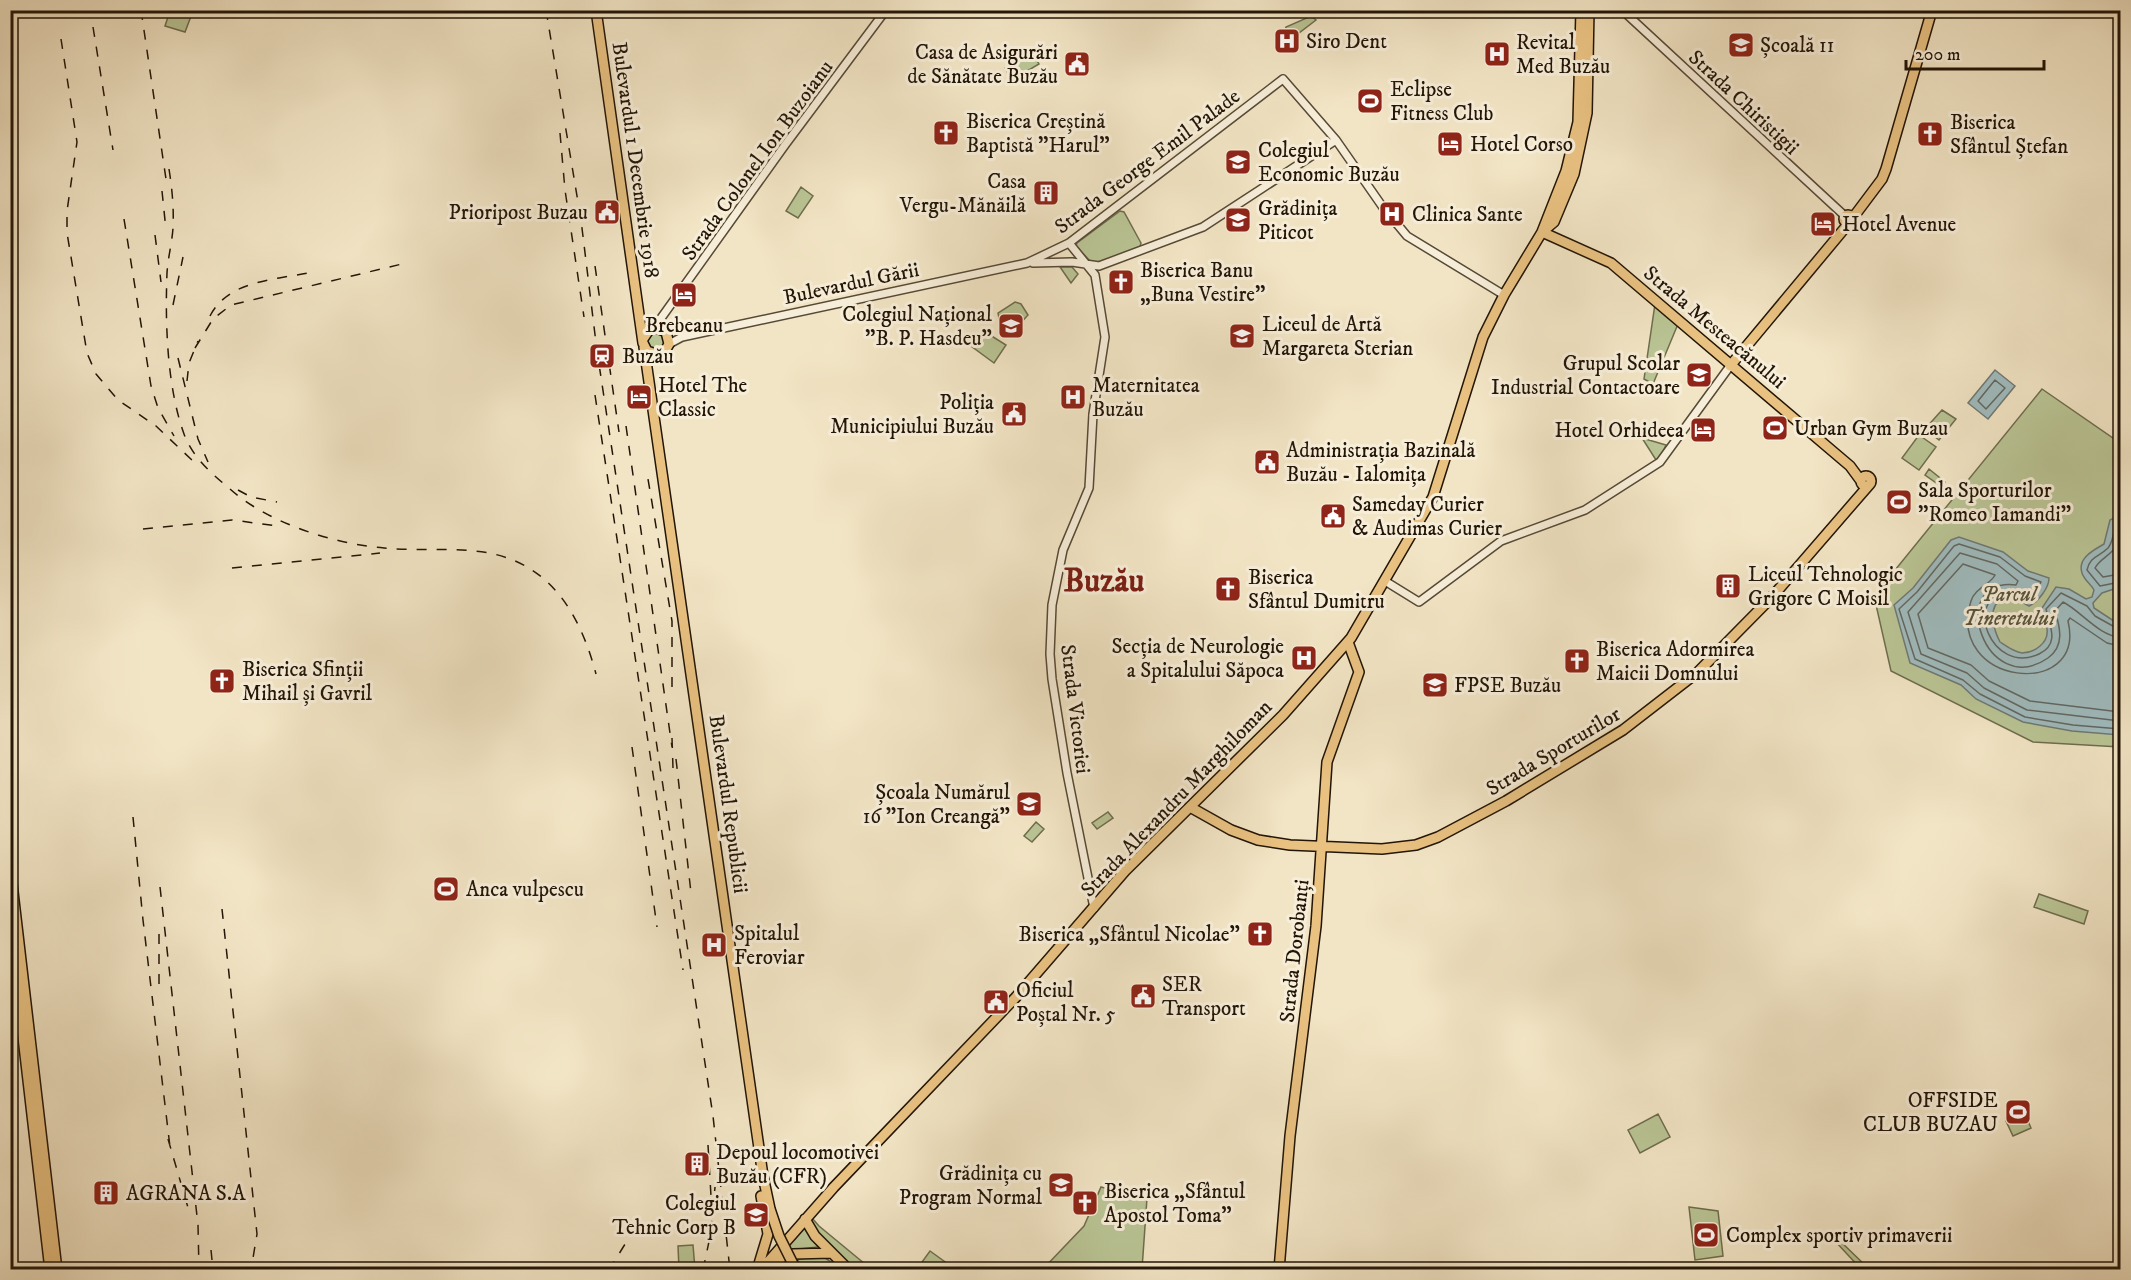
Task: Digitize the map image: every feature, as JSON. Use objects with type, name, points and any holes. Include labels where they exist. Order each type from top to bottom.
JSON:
[{"type":"main road","name":"Bulevardul 1 Decembrie 1918","points":[[596,10],[644,343]]},
{"type":"main road","points":[[1542,232],[1566,171],[1578,122],[1581,10]]},
{"type":"main road","points":[[1542,232],[1554,222],[1574,174],[1581,147],[1588,98],[1589,10]]},
{"type":"main road","points":[[1730,366],[1848,219],[1864,203],[1886,169],[1932,10]]},
{"type":"main road","name":"Strada Alexandru Marghiloman","points":[[762,1267],[816,1206],[1016,997],[1125,871],[1288,710],[1348,642],[1434,497],[1476,356],[1504,295],[1542,232]]},
{"type":"main road","name":"Strada Mesteacănului","points":[[1542,232],[1611,263],[1865,481]]},
{"type":"main road","points":[[639,314],[653,328],[663,330],[668,339],[649,374]]},
{"type":"main road","points":[[653,328],[644,343],[651,353],[660,354]]},
{"type":"main road","name":"Bulevardul Republicii","points":[[644,343],[758,1137],[770,1209],[779,1236],[796,1269]]},
{"type":"main road","points":[[1717,354],[1742,351]]},
{"type":"main road","points":[[1740,374],[1742,351]]},
{"type":"main road","name":"Strada Sporturilor","points":[[1190,807],[1231,830],[1258,840],[1323,848],[1394,848],[1432,840],[1515,796],[1623,730],[1711,660],[1772,597],[1856,498],[1865,481]]},
{"type":"main road","name":"Strada Dorobanți","points":[[1279,1269],[1290,1136],[1316,926],[1327,762],[1359,672],[1348,642]]},
{"type":"main road","points":[[10,866],[57,1269]]},
{"type":"main road","points":[[10,925],[50,1269]]},
{"type":"main road","points":[[758,1137],[758,1171],[768,1234],[762,1267]]},
{"type":"main road","points":[[805,1219],[815,1236],[849,1269]]},
{"type":"main road","points":[[762,1267],[793,1254],[831,1253]]},
{"type":"street","name":"Strada Colonel Ion Buzoianu","points":[[653,328],[785,144],[886,10]]},
{"type":"street","name":"Strada Chiristigii","points":[[1622,10],[1848,219]]},
{"type":"street","name":"Strada George Emil Palade","points":[[1027,263],[1069,243],[1283,79],[1336,140]]},
{"type":"street","points":[[1027,263],[1071,262],[1089,267],[1099,266],[1203,227],[1336,140],[1401,230],[1412,240],[1504,295]]},
{"type":"street","name":"Strada Victoriei","points":[[1069,243],[1089,267],[1097,281],[1105,337],[1093,414],[1089,488],[1067,535],[1052,605],[1052,679],[1067,773],[1094,908]]},
{"type":"street","name":"Bulevardul Gării","points":[[668,339],[1027,263]]},
{"type":"street","points":[[1385,581],[1419,602],[1501,540],[1585,510],[1660,462],[1730,366]]},
{"type":"green space","points":[[170,11],[193,11],[185,32],[165,26]]},
{"type":"green space","points":[[1311,16],[1316,20],[1295,36],[1285,30],[1286,27]]},
{"type":"green space","points":[[1032,52],[1039,64],[1012,80],[1005,68]]},
{"type":"green space","points":[[801,187],[813,196],[798,218],[786,211]]},
{"type":"green space","points":[[1120,211],[1124,212],[1141,243],[1140,247],[1097,263],[1090,261],[1076,246],[1077,243]]},
{"type":"green space","points":[[1060,267],[1072,267],[1078,274],[1071,283]]},
{"type":"green space","points":[[1015,302],[1021,304],[1028,315],[1008,337],[1002,332],[998,313]]},
{"type":"green space","points":[[1655,304],[1678,324],[1653,384],[1644,379]]},
{"type":"green space","points":[[982,330],[1006,345],[994,363],[971,346]]},
{"type":"green space","points":[[654,331],[663,334],[665,346],[656,351],[647,345],[647,337]]},
{"type":"green space","name":"Parcul Tineretului","points":[[2042,389],[2120,443],[2120,747],[2033,742],[1891,671],[1874,596]]},
{"type":"green space","points":[[1942,410],[1956,419],[1939,440],[1925,429]]},
{"type":"green space","points":[[1919,435],[1936,447],[1919,470],[1902,458]]},
{"type":"green space","points":[[1642,438],[1666,445],[1661,457],[1656,460]]},
{"type":"green space","points":[[1929,469],[1945,482],[1942,487],[1925,475]]},
{"type":"green space","points":[[1108,812],[1113,818],[1097,829],[1092,823]]},
{"type":"green space","points":[[1036,822],[1044,829],[1032,842],[1024,836]]},
{"type":"green space","points":[[2039,894],[2088,911],[2084,924],[2034,907]]},
{"type":"green space","name":"OFFSIDE CLUB BUZAU","points":[[2020,1102],[2031,1128],[2013,1136],[2006,1121],[2014,1117],[2010,1107]]},
{"type":"green space","points":[[1658,1114],[1670,1137],[1640,1153],[1628,1130]]},
{"type":"green space","points":[[1101,1187],[1147,1198],[1142,1269],[1043,1269],[1084,1226]]},
{"type":"green space","name":"Complex sportiv primaverii","points":[[1689,1207],[1718,1211],[1723,1256],[1695,1260]]},
{"type":"green space","points":[[812,1218],[871,1269],[849,1269],[811,1224]]},
{"type":"green space","points":[[804,1228],[818,1247],[790,1250],[788,1245]]},
{"type":"green space","points":[[1838,1239],[1869,1269],[1861,1269],[1834,1240]]},
{"type":"green space","points":[[693,1245],[695,1269],[679,1269],[678,1246]]},
{"type":"green space","points":[[930,1251],[955,1269],[917,1269]]},
{"type":"green space","points":[[822,1256],[842,1269],[803,1269],[797,1259]]},
{"type":"water","points":[[1995,370],[2015,386],[1988,419],[1968,403]]},
{"type":"water","points":[[2120,515],[2120,587],[2102,593],[2093,603],[2094,608],[2120,625],[2120,735],[2072,731],[2023,722],[1976,699],[1961,685],[1910,663],[1894,605],[1913,588],[1951,540],[1959,537],[2003,552],[2028,571],[2049,578],[2045,590],[2029,606],[2017,600],[2007,599],[1995,605],[1993,621],[2000,642],[2010,649],[2027,653],[2036,649],[2046,639],[2047,629],[2040,611],[2056,587],[2069,589],[2086,599],[2092,597],[2094,590],[2083,575],[2082,563],[2087,555],[2104,544],[2110,520]]},
{"type":"railway","points":[[141,10],[166,179]]},
{"type":"railway","points":[[546,10],[581,220],[597,351],[713,1116],[730,1270]]},
{"type":"railway","points":[[93,27],[113,150]]},
{"type":"railway","points":[[61,39],[77,142],[67,211],[67,233],[87,353],[96,374],[118,400],[156,426],[194,462]]},
{"type":"railway","points":[[560,133],[565,190],[584,317]]},
{"type":"railway","points":[[169,169],[173,221],[167,273],[168,355],[178,416],[188,443],[203,464],[245,501],[263,512],[282,522],[323,537],[365,546],[395,549],[475,551],[500,556],[522,564],[556,591],[569,609],[580,629],[596,674]]},
{"type":"railway","points":[[162,191],[166,230]]},
{"type":"railway","points":[[124,219],[151,386],[158,408],[174,436]]},
{"type":"railway","points":[[155,235],[161,282]]},
{"type":"railway","points":[[173,305],[183,257]]},
{"type":"railway","points":[[195,348],[213,319],[231,305],[406,263]]},
{"type":"railway","points":[[595,266],[619,432]]},
{"type":"railway","points":[[210,316],[218,304],[239,289],[266,280],[308,273]]},
{"type":"railway","points":[[187,381],[189,363],[198,341]]},
{"type":"railway","points":[[178,358],[198,439],[208,462]]},
{"type":"railway","points":[[595,395],[683,970]]},
{"type":"railway","points":[[626,426],[672,747]]},
{"type":"railway","points":[[648,479],[672,621],[672,696]]},
{"type":"railway","points":[[238,490],[251,497],[277,502]]},
{"type":"railway","points":[[143,529],[232,520],[278,526]]},
{"type":"railway","points":[[232,568],[380,553]]},
{"type":"railway","points":[[672,738],[673,768]]},
{"type":"railway","points":[[632,747],[657,927]]},
{"type":"railway","points":[[676,759],[691,893]]},
{"type":"railway","points":[[133,817],[170,1147]]},
{"type":"railway","points":[[160,887],[198,1225],[199,1270]]},
{"type":"railway","points":[[222,909],[257,1234],[251,1270]]},
{"type":"railway","points":[[159,934],[159,988]]},
{"type":"railway","points":[[168,1139],[189,1211]]},
{"type":"railway","points":[[708,1145],[711,1196]]},
{"type":"railway","points":[[703,1270],[711,1232],[715,1187]]},
{"type":"railway","points":[[609,1270],[635,1228]]},
{"type":"railway","points":[[211,1250],[213,1270]]},
{"type":"place","name":"Siro Dent","points":[[1287,41]]},
{"type":"place","name":"Școală 11","points":[[1741,45]]},
{"type":"place","name":"Revital Med Buzău","points":[[1497,54]]},
{"type":"place","name":"Casa de Asigurări de Sănătate Buzău","points":[[1077,64]]},
{"type":"place","name":"Eclipse Fitness Club","points":[[1370,101]]},
{"type":"place","name":"Biserica Creștină Baptistă \"Harul\"","points":[[946,133]]},
{"type":"place","name":"Biserica Sfântul Ștefan","points":[[1930,134]]},
{"type":"place","name":"Hotel Corso","points":[[1450,144]]},
{"type":"place","name":"Colegiul Economic Buzău","points":[[1238,162]]},
{"type":"place","name":"Casa Vergu-Mănăilă","points":[[1046,193]]},
{"type":"place","name":"Prioripost Buzau","points":[[607,212]]},
{"type":"place","name":"Clinica Sante","points":[[1392,214]]},
{"type":"place","name":"Grădinița Piticot","points":[[1238,220]]},
{"type":"place","name":"Hotel Avenue","points":[[1823,224]]},
{"type":"place","name":"Biserica Banu „Buna Vestire”","points":[[1121,282]]},
{"type":"place","name":"Brebeanu","points":[[684,295]]},
{"type":"place","name":"Colegiul Național \"B. P. Hasdeu\"","points":[[1011,326]]},
{"type":"place","name":"Liceul de Artă Margareta Sterian","points":[[1242,336]]},
{"type":"place","name":"Buzău","points":[[602,356]]},
{"type":"place","name":"Grupul Scolar Industrial Contactoare","points":[[1699,375]]},
{"type":"place","name":"Hotel The Classic","points":[[639,397]]},
{"type":"place","name":"Maternitatea Buzău","points":[[1073,397]]},
{"type":"place","name":"Poliția Municipiului Buzău","points":[[1014,414]]},
{"type":"place","name":"Urban Gym Buzau","points":[[1775,428]]},
{"type":"place","name":"Hotel Orhideea","points":[[1703,430]]},
{"type":"place","name":"Administrația Bazinală Buzău - Ialomița","points":[[1267,462]]},
{"type":"place","name":"Sala Sporturilor \"Romeo Iamandi\"","points":[[1899,502]]},
{"type":"place","name":"Sameday Curier & Audimas Curier","points":[[1333,516]]},
{"type":"place","name":"Liceul Tehnologic Grigore C Moisil","points":[[1728,586]]},
{"type":"place","name":"Biserica Sfântul Dumitru","points":[[1228,589]]},
{"type":"place","name":"Secția de Neurologie a Spitalului Săpoca","points":[[1304,658]]},
{"type":"place","name":"Biserica Adormirea Maicii Domnului","points":[[1577,661]]},
{"type":"place","name":"Biserica Sfinții Mihail și Gavril","points":[[222,681]]},
{"type":"place","name":"FPSE Buzău","points":[[1435,685]]},
{"type":"place","name":"Școala Numărul 16 \"Ion Creangă\"","points":[[1029,804]]},
{"type":"place","name":"Anca vulpescu","points":[[446,889]]},
{"type":"place","name":"Biserica „Sfântul Nicolae\"","points":[[1260,934]]},
{"type":"place","name":"Spitalul Feroviar","points":[[714,945]]},
{"type":"place","name":"SER Transport","points":[[1143,996]]},
{"type":"place","name":"Oficiul Poștal Nr. 5","points":[[996,1002]]},
{"type":"place","name":"OFFSIDE CLUB BUZAU","points":[[2018,1112]]},
{"type":"place","name":"Depoul locomotivei Buzău (CFR)","points":[[697,1164]]},
{"type":"place","name":"Grădiniţa cu Program Normal","points":[[1061,1185]]},
{"type":"place","name":"AGRANA S.A","points":[[106,1193]]},
{"type":"place","name":"Biserica „Sfântul Apostol Toma\"","points":[[1085,1203]]},
{"type":"place","name":"Colegiul Tehnic Corp B","points":[[756,1215]]},
{"type":"place","name":"Complex sportiv primaverii","points":[[1706,1235]]},
{"type":"district","name":"Buzău","points":[[1104,579]]}]
